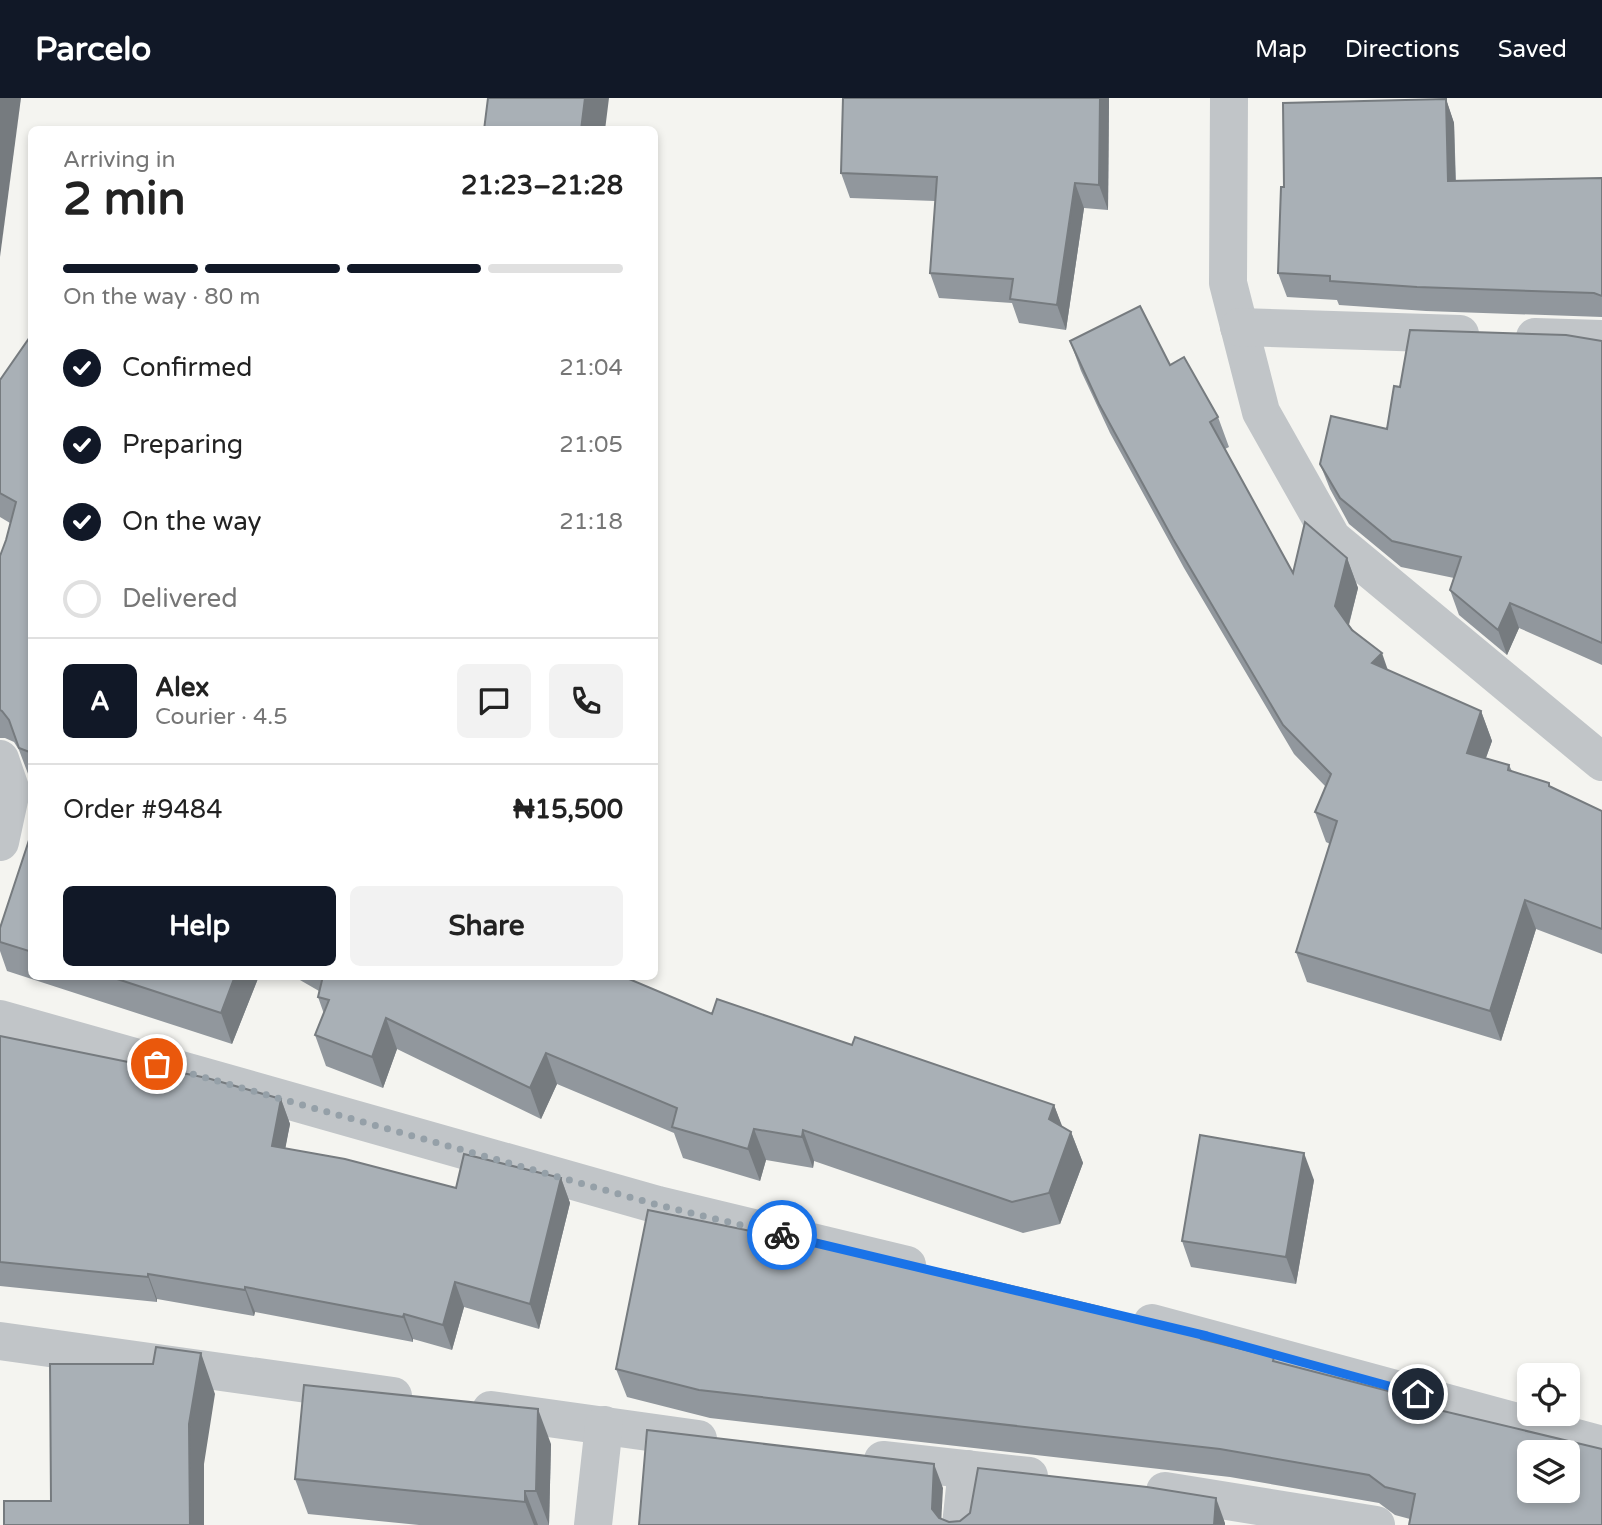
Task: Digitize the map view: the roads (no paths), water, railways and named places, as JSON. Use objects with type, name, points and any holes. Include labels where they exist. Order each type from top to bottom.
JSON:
[{"type":"street","points":[[1229,98],[1228,283],[1261,412],[1332,538],[1602,762]]},
{"type":"street","points":[[1239,327],[1602,339]]},
{"type":"street","points":[[0,759],[10,791],[0,842]]},
{"type":"street","points":[[0,1019],[658,1205],[939,1273]]},
{"type":"street","points":[[1114,1314],[1220,1340],[1602,1445]]},
{"type":"street","points":[[0,1341],[734,1443]]},
{"type":"street","points":[[593,1525],[604,1425]]},
{"type":"street","points":[[844,1455],[1063,1480]]},
{"type":"street","points":[[961,1525],[967,1469]]},
{"type":"street","points":[[1132,1487],[1376,1525]]}]
